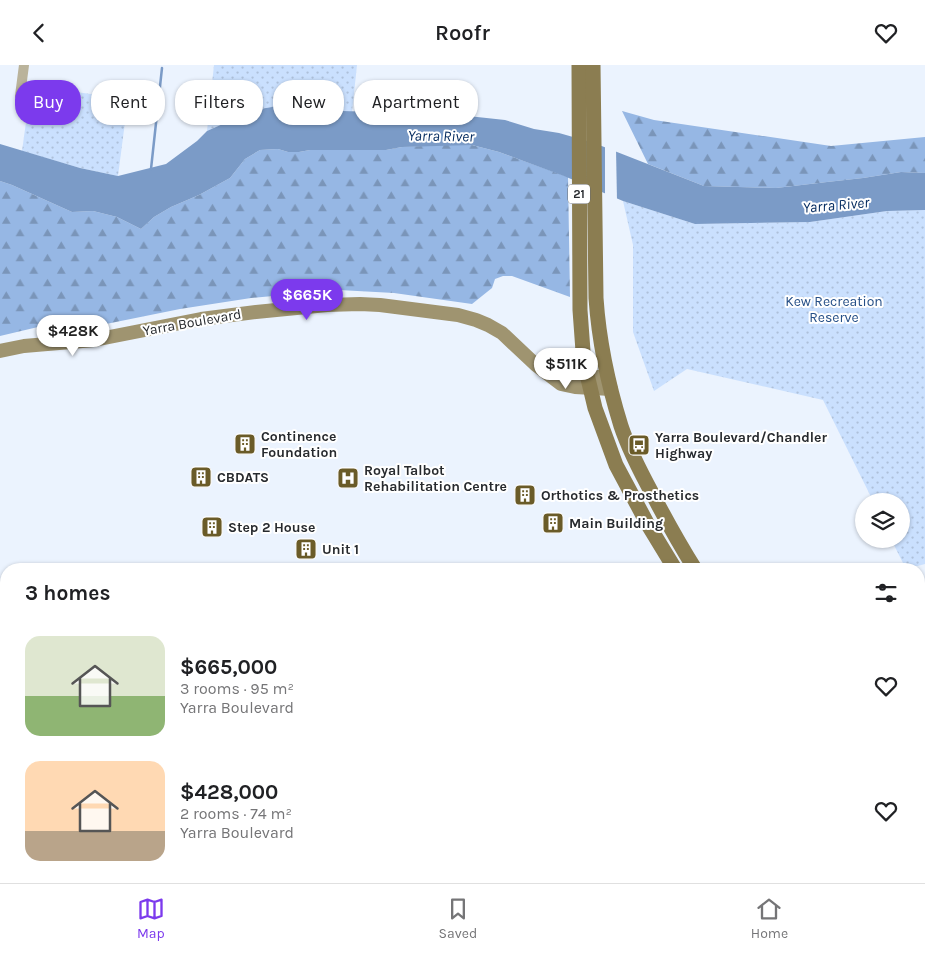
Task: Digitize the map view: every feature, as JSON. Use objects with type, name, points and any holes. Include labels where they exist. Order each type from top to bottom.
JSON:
[{"type":"main road","name":"21","points":[[593,65],[583,76],[580,310],[583,351],[595,408],[616,465],[647,523],[671,563]]},
{"type":"main road","name":"21","points":[[583,76],[597,315],[601,345],[622,427],[634,458],[692,563]]},
{"type":"main road","name":"Yarra Boulevard","points":[[0,351],[24,346],[94,340],[222,316],[304,306],[360,304],[458,315],[476,320],[502,333],[544,371],[564,385],[610,383]]},
{"type":"main road","points":[[544,371],[565,364],[583,351]]},
{"type":"street","points":[[22,80],[24,65]]},
{"type":"green space","points":[[214,65],[357,65],[352,112],[344,111],[344,80],[273,80],[273,107],[263,108],[263,80],[212,80]]},
{"type":"green space","points":[[81,93],[91,94],[91,125],[125,125],[118,176],[80,168],[22,151],[26,125],[81,125]]},
{"type":"green space","points":[[622,111],[654,120],[831,146],[925,137],[925,173],[901,172],[776,188],[704,186],[648,164]]},
{"type":"green space","points":[[208,125],[220,125],[207,131]]},
{"type":"green space","points":[[472,145],[499,152],[568,177],[570,297],[512,276],[503,276],[495,279],[492,288],[472,304],[394,293],[339,290],[251,298],[63,331],[38,327],[0,336],[0,181],[72,212],[93,211],[117,217],[141,229],[154,217],[171,207],[199,195],[230,178],[245,159],[260,150],[278,149],[288,152],[299,152],[310,150],[386,150],[402,147]]},
{"type":"green space","name":"Kew Recreation Reserve","points":[[623,201],[695,224],[810,222],[887,211],[925,210],[925,563],[903,563],[896,548],[910,548],[910,493],[869,493],[823,400],[687,369],[654,391],[633,332],[633,245]]},
{"type":"water","name":"Yarra River","points":[[273,107],[273,125],[344,125],[344,111],[354,111],[354,125],[478,125],[478,117],[505,120],[594,143],[704,186],[776,188],[901,172],[925,173],[925,210],[887,211],[810,222],[695,224],[623,201],[564,176],[499,152],[472,145],[402,147],[386,150],[310,150],[288,152],[278,149],[260,150],[245,159],[230,178],[199,195],[171,207],[154,217],[141,229],[117,217],[93,211],[72,212],[0,181],[0,144],[80,168],[118,176],[166,164],[197,141],[207,131],[220,125],[263,125],[263,108]]},
{"type":"pier","points":[[605,145],[616,149],[617,201],[605,196]]},
{"type":"waterway","points":[[151,169],[162,68]]},
{"type":"place","name":"Continence Foundation","points":[[245,444]]},
{"type":"place","name":"Yarra Boulevard/Chandler Highway","points":[[639,445]]},
{"type":"place","name":"CBDATS","points":[[201,477]]},
{"type":"place","name":"Royal Talbot Rehabilitation Centre","points":[[348,478]]},
{"type":"place","name":"Orthotics & Prosthetics","points":[[525,495]]},
{"type":"place","name":"Main Building","points":[[553,523]]},
{"type":"place","name":"Step 2 House","points":[[212,527]]},
{"type":"place","name":"Unit 1","points":[[306,549]]}]
